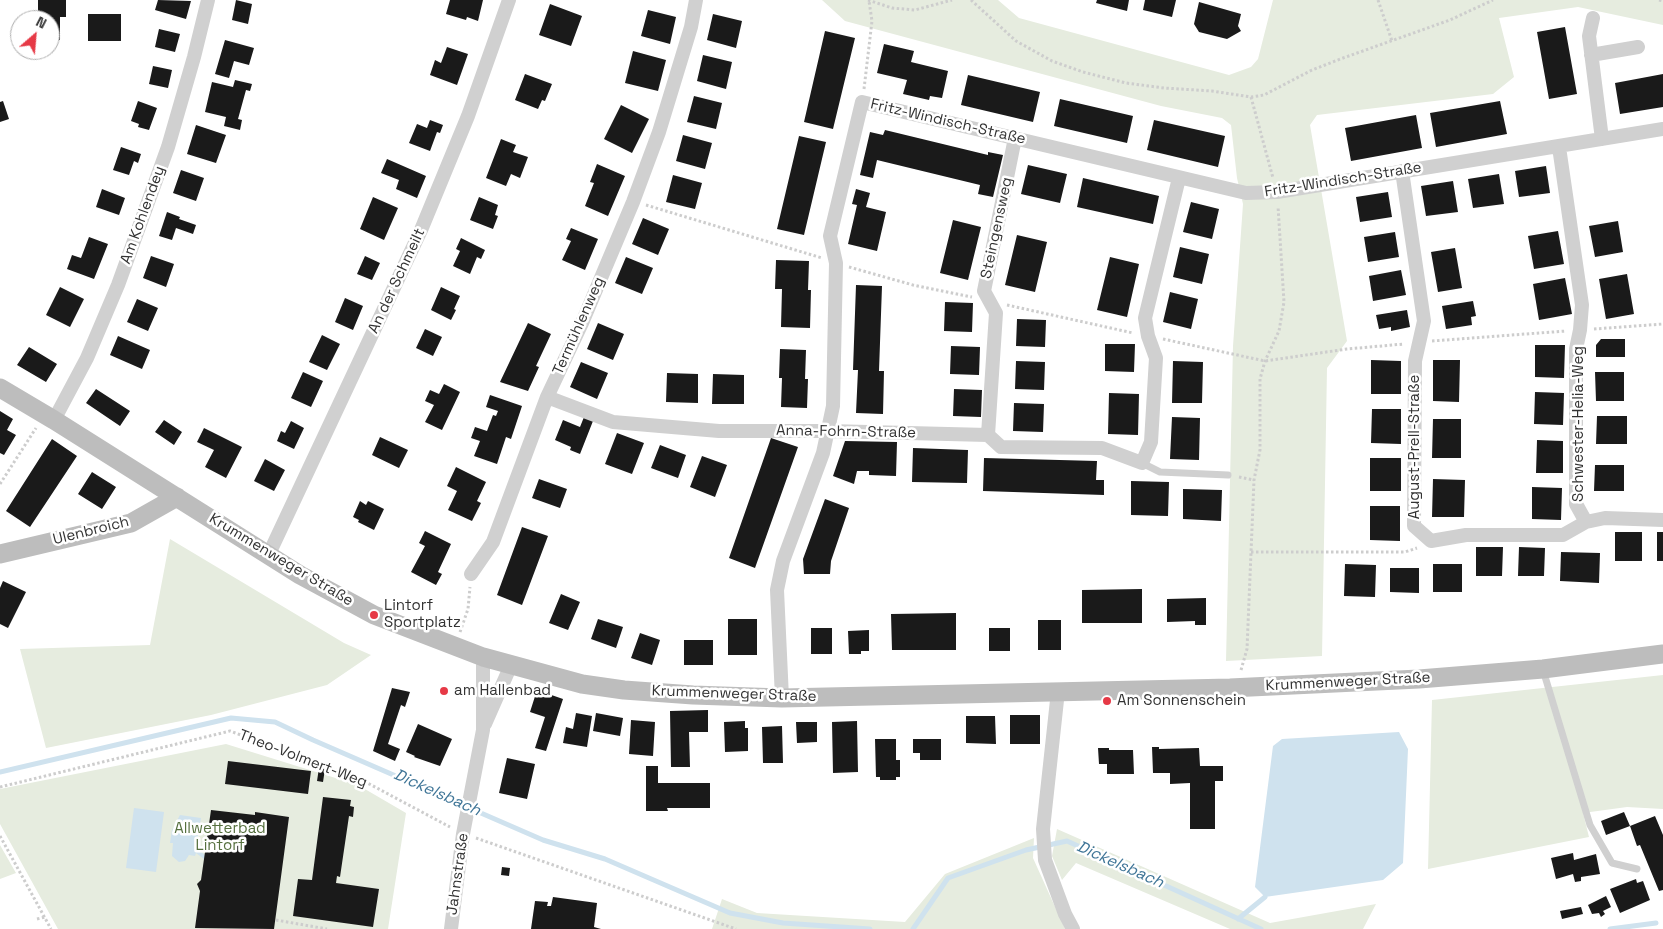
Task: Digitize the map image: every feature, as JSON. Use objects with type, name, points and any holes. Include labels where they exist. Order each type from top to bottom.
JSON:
[{"type":"main road","name":"Krummenweger Straße","points":[[0,388],[304,578],[374,615],[483,657],[582,684],[624,690],[692,695],[782,698],[1230,688],[1419,679],[1543,669],[1663,654]]},
{"type":"main road","name":"Ulenbroich","points":[[0,554],[131,523],[176,497]]},
{"type":"street","name":"Am Kohlendey","points":[[49,417],[87,358],[121,276],[168,147],[208,0]]},
{"type":"street","name":"An der Schmeilt","points":[[268,556],[421,230],[468,116],[509,0]]},
{"type":"street","name":"Termühlenweg","points":[[471,574],[493,542],[547,397],[582,323],[633,202],[662,122],[691,27],[696,0]]},
{"type":"street","points":[[1593,18],[1588,36],[1602,139]]},
{"type":"street","points":[[1591,55],[1638,47]]},
{"type":"street","name":"Fritz-Windisch-Straße","points":[[782,698],[777,590],[783,561],[823,453],[833,406],[836,263],[830,236],[862,102],[1246,193],[1277,192],[1663,129]]},
{"type":"street","name":"Steingensweg","points":[[988,435],[996,313],[984,291],[1015,138]]},
{"type":"street","name":"Schwester-Helia-Weg","points":[[1559,147],[1582,305],[1576,349],[1576,504],[1586,522]]},
{"type":"street","name":"August-Prell-Straße","points":[[1402,171],[1424,320],[1415,361],[1414,526],[1431,541]]},
{"type":"street","points":[[1142,463],[1151,442],[1156,358],[1148,336],[1145,318],[1179,178]]},
{"type":"street","name":"Anna-Fohrn-Straße","points":[[547,397],[613,422],[719,431],[828,431],[988,435],[1001,447],[1102,448],[1142,463]]},
{"type":"street","points":[[1431,541],[1466,535],[1563,535],[1586,522],[1605,518],[1663,520]]},
{"type":"street","name":"Jahnstraße","points":[[451,929],[464,831],[482,730],[483,657]]},
{"type":"street","name":"Jahnstraße","points":[[482,730],[511,665]]},
{"type":"street","points":[[1058,691],[1043,829],[1045,860],[1065,914],[1073,929]]},
{"type":"lane","name":"Anna-Fohrn-Straße","points":[[1142,463],[1160,472],[1228,475]]},
{"type":"lane","points":[[1543,669],[1590,824],[1612,863],[1637,869]]},
{"type":"path","points":[[862,102],[872,21],[869,0],[892,8],[915,10],[952,0]]},
{"type":"path","points":[[971,0],[1016,41],[1052,61],[1082,72],[1126,83],[1251,97],[1264,95],[1312,70],[1450,20],[1493,0]]},
{"type":"path","points":[[1378,0],[1392,41]]},
{"type":"path","points":[[1659,0],[1663,1]]},
{"type":"path","points":[[1241,670],[1247,649],[1254,480],[1260,450],[1260,379],[1265,360],[1279,331],[1284,302],[1277,192],[1251,97]]},
{"type":"path","points":[[633,202],[913,286],[1265,360],[1347,348],[1663,324]]},
{"type":"path","points":[[0,484],[49,417]]},
{"type":"path","points":[[1228,475],[1254,480]]},
{"type":"path","points":[[1251,552],[1405,552],[1431,541]]},
{"type":"path","points":[[454,647],[468,609],[471,574]]},
{"type":"path","name":"Theo-Volmert-Weg","points":[[0,787],[230,731],[360,778],[464,831],[736,929]]},
{"type":"path","points":[[0,836],[51,929]]},
{"type":"path","points":[[37,919],[45,917]]},
{"type":"path","points":[[276,920],[327,929]]},
{"type":"green space","points":[[822,0],[998,0],[1019,18],[1229,75],[1251,67],[1258,59],[1273,0],[1663,0],[1663,25],[1578,7],[1499,18],[1514,77],[1493,94],[1317,115],[1310,125],[1347,341],[1327,368],[1322,656],[1226,661],[1233,346],[1243,204],[1237,178],[1231,125],[1222,118],[1161,106],[845,21]]},
{"type":"green space","points":[[170,539],[344,643],[371,655],[327,685],[211,715],[46,748],[20,649],[150,645]]},
{"type":"green space","points":[[1663,675],[1663,809],[1627,807],[1583,813],[1589,837],[1428,869],[1432,700]]},
{"type":"green space","name":"Allwetterbad Lintorf","points":[[226,744],[358,785],[406,813],[388,929],[58,929],[0,824],[0,789]]},
{"type":"green space","points":[[1057,829],[1270,923],[1376,904],[1363,929],[1230,929],[1076,863],[1062,880],[1052,856]]},
{"type":"green space","points":[[1034,838],[1033,858],[1065,929],[712,929],[722,899],[757,913],[905,922],[945,874]]},
{"type":"green space","points":[[0,845],[16,873],[0,879]]},
{"type":"water","points":[[1399,732],[1408,749],[1403,863],[1383,880],[1265,897],[1255,887],[1273,746],[1282,739]]},
{"type":"water","points":[[134,808],[164,812],[156,872],[126,868]]},
{"type":"water","points":[[180,815],[201,818],[196,848],[205,855],[204,859],[196,853],[195,856],[189,855],[185,861],[179,862],[172,856],[173,843],[170,843],[172,830]]},
{"type":"building","points":[[38,0],[66,0],[66,17],[60,17],[60,10],[38,10]]},
{"type":"building","points":[[158,0],[191,1],[186,19],[155,10]]},
{"type":"building","points":[[236,0],[252,4],[248,24],[232,20]]},
{"type":"building","points":[[450,0],[483,0],[478,21],[467,17],[466,20],[446,14]]},
{"type":"building","points":[[1097,0],[1129,0],[1127,11],[1096,3]]},
{"type":"building","points":[[1145,0],[1176,0],[1172,17],[1143,10]]},
{"type":"building","points":[[1199,2],[1241,14],[1238,26],[1241,31],[1227,39],[1199,32],[1194,24]]},
{"type":"building","points":[[550,4],[582,16],[571,46],[539,35]]},
{"type":"building","points":[[648,10],[676,17],[670,44],[641,36]]},
{"type":"building","points":[[88,14],[121,14],[121,41],[88,41]]},
{"type":"building","points":[[713,14],[742,21],[736,48],[707,40]]},
{"type":"building","points":[[1565,27],[1577,94],[1549,99],[1537,32]]},
{"type":"building","points":[[159,29],[180,34],[175,52],[155,47]]},
{"type":"building","points":[[825,31],[855,38],[833,129],[804,122]]},
{"type":"building","points":[[225,40],[254,48],[249,65],[234,61],[229,78],[215,74]]},
{"type":"building","points":[[884,44],[914,51],[911,62],[948,71],[942,98],[930,96],[929,100],[903,94],[907,80],[877,73]]},
{"type":"building","points":[[447,47],[468,54],[457,85],[430,75],[435,60],[441,63]]},
{"type":"building","points":[[633,51],[666,60],[658,91],[625,83]]},
{"type":"building","points":[[703,55],[732,62],[726,89],[697,81]]},
{"type":"building","points":[[153,66],[172,70],[168,88],[149,84]]},
{"type":"building","points":[[525,74],[552,84],[545,101],[542,100],[538,109],[515,100]]},
{"type":"building","points":[[1663,74],[1663,107],[1620,114],[1615,83]]},
{"type":"building","points":[[968,75],[1040,92],[1033,122],[961,105]]},
{"type":"building","points":[[235,80],[252,84],[250,91],[246,90],[238,119],[242,120],[240,130],[224,126],[226,117],[205,112],[212,82],[233,87]]},
{"type":"building","points":[[694,96],[722,103],[716,129],[687,122]]},
{"type":"building","points":[[1060,99],[1133,116],[1127,143],[1054,126]]},
{"type":"building","points":[[3,101],[9,119],[0,122],[0,102]]},
{"type":"building","points":[[138,101],[157,108],[149,130],[138,127],[139,124],[131,121]]},
{"type":"building","points":[[1500,101],[1507,134],[1436,147],[1430,113]]},
{"type":"building","points":[[621,105],[649,119],[632,153],[604,139]]},
{"type":"building","points":[[1416,115],[1422,148],[1351,161],[1345,128]]},
{"type":"building","points":[[430,120],[443,125],[440,133],[437,132],[430,151],[409,143],[417,124],[427,128]]},
{"type":"building","points":[[1154,120],[1225,136],[1218,167],[1147,150]]},
{"type":"building","points":[[196,125],[226,135],[216,163],[187,154]]},
{"type":"building","points":[[885,130],[988,155],[988,152],[1003,155],[993,197],[978,194],[980,185],[877,160],[873,178],[860,175],[870,132],[883,135]]},
{"type":"building","points":[[683,135],[712,143],[705,169],[676,161]]},
{"type":"building","points":[[799,136],[826,142],[804,235],[777,229]]},
{"type":"building","points":[[501,139],[516,145],[513,152],[528,157],[520,178],[511,174],[506,186],[486,178]]},
{"type":"building","points":[[121,147],[141,154],[138,163],[134,161],[129,175],[113,170]]},
{"type":"building","points":[[387,159],[426,176],[417,198],[396,189],[399,180],[381,173]]},
{"type":"building","points":[[597,164],[625,176],[608,216],[585,206],[594,183],[590,182]]},
{"type":"building","points":[[1028,165],[1067,174],[1060,203],[1021,194]]},
{"type":"building","points":[[1546,166],[1550,193],[1519,197],[1515,171]]},
{"type":"building","points":[[181,170],[204,178],[196,201],[173,193]]},
{"type":"building","points":[[1499,174],[1504,204],[1473,208],[1468,179]]},
{"type":"building","points":[[673,175],[702,183],[695,209],[666,202]]},
{"type":"building","points":[[1083,178],[1159,196],[1153,224],[1077,207]]},
{"type":"building","points":[[1453,181],[1458,212],[1426,216],[1421,186]]},
{"type":"building","points":[[102,189],[125,198],[119,215],[96,207]]},
{"type":"building","points":[[856,189],[870,193],[866,207],[886,212],[877,251],[848,244],[857,205],[852,204]]},
{"type":"building","points":[[1388,192],[1392,217],[1360,222],[1356,197]]},
{"type":"building","points":[[373,197],[398,208],[384,240],[360,229]]},
{"type":"building","points":[[479,197],[498,205],[495,215],[498,216],[493,229],[470,220]]},
{"type":"building","points":[[1191,202],[1219,209],[1212,239],[1183,232]]},
{"type":"building","points":[[167,212],[196,225],[193,234],[176,228],[172,240],[159,236]]},
{"type":"building","points":[[643,218],[669,229],[658,255],[632,244]]},
{"type":"building","points":[[953,220],[981,227],[968,280],[940,273]]},
{"type":"building","points":[[1618,221],[1623,252],[1595,257],[1589,226]]},
{"type":"building","points":[[571,228],[598,239],[585,270],[562,260],[571,241],[566,239]]},
{"type":"building","points":[[1558,231],[1564,264],[1534,269],[1528,236]]},
{"type":"building","points":[[1395,232],[1399,257],[1368,262],[1364,237]]},
{"type":"building","points":[[1017,235],[1047,242],[1035,292],[1005,285]]},
{"type":"building","points":[[89,237],[108,244],[94,279],[67,269],[72,255],[81,258]]},
{"type":"building","points":[[461,238],[485,250],[481,259],[477,257],[470,274],[453,266],[460,251],[456,249]]},
{"type":"building","points":[[1180,247],[1209,254],[1202,284],[1173,277]]},
{"type":"building","points":[[1455,248],[1462,288],[1438,292],[1431,252]]},
{"type":"building","points":[[151,256],[174,264],[166,287],[143,278]]},
{"type":"building","points":[[365,256],[380,263],[372,280],[357,274]]},
{"type":"building","points":[[626,257],[653,268],[642,294],[615,283]]},
{"type":"building","points":[[1110,257],[1139,264],[1127,317],[1097,310]]},
{"type":"building","points":[[776,260],[809,261],[808,290],[811,290],[810,328],[781,327],[782,289],[775,289]]},
{"type":"building","points":[[1401,270],[1406,295],[1373,301],[1369,276]]},
{"type":"building","points":[[1627,274],[1634,314],[1606,319],[1599,279]]},
{"type":"building","points":[[1565,278],[1572,314],[1539,320],[1533,284]]},
{"type":"building","points":[[856,285],[882,286],[879,371],[884,371],[883,414],[856,413],[858,370],[853,370]]},
{"type":"building","points":[[60,287],[84,299],[70,327],[46,315]]},
{"type":"building","points":[[441,287],[460,296],[451,320],[431,310]]},
{"type":"building","points":[[1170,292],[1198,299],[1191,329],[1163,322]]},
{"type":"building","points":[[345,298],[363,306],[353,330],[335,322]]},
{"type":"building","points":[[137,299],[158,308],[148,331],[127,322]]},
{"type":"building","points":[[1473,301],[1476,316],[1471,317],[1472,325],[1446,329],[1442,306]]},
{"type":"building","points":[[945,302],[973,303],[972,332],[944,331]]},
{"type":"building","points":[[1407,310],[1410,327],[1391,331],[1391,327],[1379,329],[1376,315]]},
{"type":"building","points":[[1017,319],[1046,320],[1045,347],[1016,346]]},
{"type":"building","points":[[528,323],[551,334],[536,366],[539,367],[528,391],[500,382]]},
{"type":"building","points":[[598,323],[624,334],[613,360],[587,349]]},
{"type":"building","points":[[425,329],[442,337],[433,356],[416,348]]},
{"type":"building","points":[[322,335],[340,344],[327,370],[309,362]]},
{"type":"building","points":[[118,336],[150,350],[142,369],[110,355]]},
{"type":"building","points":[[1601,339],[1625,339],[1625,357],[1596,357],[1596,345]]},
{"type":"building","points":[[1105,344],[1135,344],[1134,372],[1105,371]]},
{"type":"building","points":[[1535,345],[1565,345],[1564,378],[1535,377]]},
{"type":"building","points":[[951,346],[980,347],[979,375],[950,374]]},
{"type":"building","points":[[29,347],[57,364],[46,382],[17,365]]},
{"type":"building","points":[[780,349],[806,350],[807,408],[781,407]]},
{"type":"building","points":[[1371,360],[1401,361],[1401,394],[1371,394]]},
{"type":"building","points":[[1433,360],[1460,360],[1459,402],[1433,401]]},
{"type":"building","points":[[1016,361],[1045,362],[1044,390],[1015,389]]},
{"type":"building","points":[[1173,361],[1203,362],[1202,403],[1172,403]]},
{"type":"building","points":[[581,362],[608,373],[597,399],[570,387]]},
{"type":"building","points":[[303,372],[323,381],[311,407],[291,398]]},
{"type":"building","points":[[1595,372],[1624,372],[1624,401],[1596,401]]},
{"type":"building","points":[[667,373],[698,374],[698,403],[666,402]]},
{"type":"building","points":[[713,374],[744,375],[744,404],[712,404]]},
{"type":"building","points":[[444,384],[460,392],[442,430],[425,422],[434,405],[425,401],[430,390],[439,394]]},
{"type":"building","points":[[96,389],[130,411],[120,426],[86,403]]},
{"type":"building","points":[[954,389],[982,390],[981,417],[953,416]]},
{"type":"building","points":[[1535,392],[1564,393],[1563,425],[1534,424]]},
{"type":"building","points":[[1109,393],[1139,394],[1138,435],[1108,434]]},
{"type":"building","points":[[490,395],[522,406],[511,439],[506,437],[497,464],[474,456],[480,441],[471,438],[475,427],[487,431],[493,415],[496,416],[498,411],[486,407]]},
{"type":"building","points":[[1014,403],[1044,404],[1043,432],[1013,431]]},
{"type":"building","points":[[1372,409],[1401,409],[1401,444],[1371,443]]},
{"type":"building","points":[[0,411],[13,419],[7,430],[16,435],[4,455],[0,453]]},
{"type":"building","points":[[1597,416],[1627,416],[1627,444],[1596,444]]},
{"type":"building","points":[[584,417],[593,421],[580,454],[570,450],[571,447],[555,440],[563,420],[580,427]]},
{"type":"building","points":[[1172,417],[1200,418],[1199,460],[1170,459]]},
{"type":"building","points":[[1433,419],[1461,419],[1461,458],[1432,458]]},
{"type":"building","points":[[164,420],[182,432],[174,445],[155,432]]},
{"type":"building","points":[[291,421],[304,428],[294,449],[277,441],[281,431],[285,433]]},
{"type":"building","points":[[204,428],[242,447],[226,478],[205,467],[214,450],[197,442]]},
{"type":"building","points":[[617,433],[644,443],[632,474],[605,464]]},
{"type":"building","points":[[380,437],[408,450],[399,468],[372,455]]},
{"type":"building","points":[[771,438],[798,447],[755,568],[729,558]]},
{"type":"building","points":[[52,439],[77,456],[30,527],[6,511]]},
{"type":"building","points":[[1537,440],[1563,441],[1563,473],[1536,473]]},
{"type":"building","points":[[845,441],[897,442],[896,476],[869,475],[869,471],[857,471],[854,484],[833,476]]},
{"type":"building","points":[[660,445],[686,455],[678,478],[651,468]]},
{"type":"building","points":[[913,448],[968,450],[967,483],[912,482]]},
{"type":"building","points":[[702,456],[727,465],[715,497],[690,487]]},
{"type":"building","points":[[984,458],[1097,461],[1096,480],[1104,480],[1104,495],[983,491]]},
{"type":"building","points":[[1370,458],[1401,458],[1401,491],[1370,491]]},
{"type":"building","points":[[265,459],[285,470],[274,491],[254,481]]},
{"type":"building","points":[[1595,465],[1624,465],[1624,491],[1594,491]]},
{"type":"building","points":[[456,467],[486,482],[477,501],[481,503],[472,521],[448,510],[457,491],[447,486]]},
{"type":"building","points":[[92,472],[116,487],[102,509],[78,494]]},
{"type":"building","points":[[539,479],[567,489],[560,508],[532,498]]},
{"type":"building","points":[[1433,479],[1465,480],[1464,517],[1432,517]]},
{"type":"building","points":[[1131,481],[1169,482],[1168,516],[1131,515]]},
{"type":"building","points":[[1532,487],[1562,488],[1561,520],[1532,519]]},
{"type":"building","points":[[1183,489],[1222,490],[1221,521],[1183,519]]},
{"type":"building","points":[[825,499],[849,508],[831,561],[830,574],[804,574],[803,559]]},
{"type":"building","points":[[360,501],[366,505],[368,501],[384,509],[374,530],[358,522],[359,520],[353,517]]},
{"type":"building","points":[[1370,506],[1400,506],[1400,541],[1370,540]]},
{"type":"building","points":[[522,527],[548,536],[522,605],[497,595]]},
{"type":"building","points":[[425,531],[451,544],[438,572],[442,574],[436,585],[411,572],[425,546],[419,543]]},
{"type":"building","points":[[1615,532],[1642,532],[1642,561],[1615,561]]},
{"type":"building","points":[[1657,532],[1663,532],[1663,561],[1657,561]]},
{"type":"building","points":[[1476,547],[1503,547],[1502,576],[1476,576]]},
{"type":"building","points":[[1519,547],[1545,548],[1544,576],[1518,576]]},
{"type":"building","points":[[1561,552],[1600,553],[1599,583],[1560,581]]},
{"type":"building","points":[[1345,564],[1376,565],[1375,597],[1344,596]]},
{"type":"building","points":[[1433,564],[1462,564],[1462,592],[1433,592]]},
{"type":"building","points":[[1390,568],[1419,568],[1419,593],[1390,592]]},
{"type":"building","points":[[3,581],[26,592],[8,628],[0,624],[0,588]]},
{"type":"building","points":[[1142,589],[1142,623],[1082,623],[1082,590]]},
{"type":"building","points":[[561,594],[580,602],[568,630],[549,623]]},
{"type":"building","points":[[1206,598],[1206,625],[1195,625],[1195,621],[1167,622],[1167,599]]},
{"type":"building","points":[[956,613],[956,650],[892,650],[891,614]]},
{"type":"building","points":[[598,619],[623,627],[616,648],[591,639]]},
{"type":"building","points":[[728,619],[757,619],[757,655],[728,655]]},
{"type":"building","points":[[1038,620],[1061,620],[1061,650],[1038,650]]},
{"type":"building","points":[[811,628],[832,628],[832,654],[811,654]]},
{"type":"building","points":[[989,628],[1010,628],[1010,651],[989,651]]},
{"type":"building","points":[[869,630],[869,651],[861,651],[861,654],[849,654],[848,631]]},
{"type":"building","points":[[640,633],[660,640],[652,665],[631,658]]},
{"type":"building","points":[[684,640],[713,640],[713,665],[684,665]]},
{"type":"building","points":[[392,688],[410,692],[405,707],[401,705],[388,744],[400,749],[395,761],[373,751]]},
{"type":"building","points":[[537,690],[563,699],[546,751],[535,748],[545,717],[530,712]]},
{"type":"building","points":[[708,710],[708,732],[689,732],[690,767],[671,767],[670,711]]},
{"type":"building","points":[[576,713],[592,716],[587,747],[563,743],[566,727],[573,729]]},
{"type":"building","points":[[596,713],[623,718],[620,736],[593,731]]},
{"type":"building","points":[[1010,715],[1040,715],[1040,744],[1010,744]]},
{"type":"building","points":[[966,716],[995,716],[996,744],[966,743]]},
{"type":"building","points":[[631,720],[655,722],[653,756],[629,754]]},
{"type":"building","points":[[745,721],[745,728],[748,728],[748,751],[725,752],[724,722]]},
{"type":"building","points":[[857,721],[858,772],[833,773],[832,722]]},
{"type":"building","points":[[796,722],[817,722],[817,742],[797,743]]},
{"type":"building","points":[[418,724],[452,739],[440,766],[414,757],[406,752]]},
{"type":"building","points":[[782,726],[783,763],[763,763],[762,727]]},
{"type":"building","points":[[875,739],[896,739],[896,760],[900,760],[900,777],[896,777],[896,780],[880,780],[880,777],[876,777]]},
{"type":"building","points":[[913,739],[941,739],[941,760],[920,760],[920,753],[913,753]]},
{"type":"building","points":[[1152,747],[1159,747],[1159,749],[1199,748],[1200,766],[1223,766],[1223,781],[1215,781],[1215,829],[1190,829],[1190,783],[1170,784],[1170,773],[1153,773]]},
{"type":"building","points":[[1098,748],[1133,750],[1134,774],[1107,774],[1107,764],[1099,764]]},
{"type":"building","points":[[507,758],[535,764],[527,799],[499,793]]},
{"type":"building","points":[[228,761],[311,771],[308,794],[225,784]]},
{"type":"building","points":[[646,766],[658,766],[658,783],[710,783],[710,808],[667,808],[668,811],[646,811]]},
{"type":"building","points":[[319,768],[325,769],[323,782],[317,781]]},
{"type":"building","points":[[323,797],[351,800],[350,806],[354,807],[353,817],[349,816],[340,877],[337,876],[336,883],[379,889],[373,927],[293,916],[298,879],[312,880]]},
{"type":"building","points":[[211,810],[255,815],[255,812],[289,817],[274,929],[195,928],[200,891],[197,884],[201,880]]},
{"type":"building","points":[[1624,812],[1630,826],[1606,835],[1601,821]]},
{"type":"building","points":[[1655,816],[1663,835],[1663,890],[1659,891],[1640,845],[1637,846],[1630,826]]},
{"type":"building","points":[[1573,853],[1574,860],[1596,854],[1600,874],[1581,877],[1581,881],[1575,882],[1573,874],[1556,879],[1551,858]]},
{"type":"building","points":[[502,867],[510,868],[509,876],[501,875]]},
{"type":"building","points":[[1636,879],[1637,883],[1643,881],[1650,900],[1620,913],[1610,889]]},
{"type":"building","points":[[1606,896],[1611,907],[1603,911],[1605,914],[1601,917],[1599,913],[1592,914],[1588,905]]},
{"type":"building","points":[[553,897],[597,903],[594,927],[601,929],[531,929],[535,901],[548,902],[547,906],[551,906]]},
{"type":"building","points":[[1581,907],[1583,914],[1562,919],[1560,911]]},
{"type":"waterway","name":"Dickelsbach","points":[[0,772],[231,718],[275,722],[543,840],[605,859],[730,913],[783,923],[870,929]]},
{"type":"waterway","name":"Dickelsbach","points":[[913,929],[948,878],[1026,850],[1067,841],[1261,929]]},
{"type":"waterway","points":[[1238,919],[1265,897]]},
{"type":"waterway","name":"Dickelsbach","points":[[1610,929],[1656,923]]},
{"type":"place","name":"Lintorf Sportplatz","points":[[374,615]]},
{"type":"place","name":"am Hallenbad","points":[[444,691]]},
{"type":"place","name":"Am Sonnenschein","points":[[1107,701]]}]
